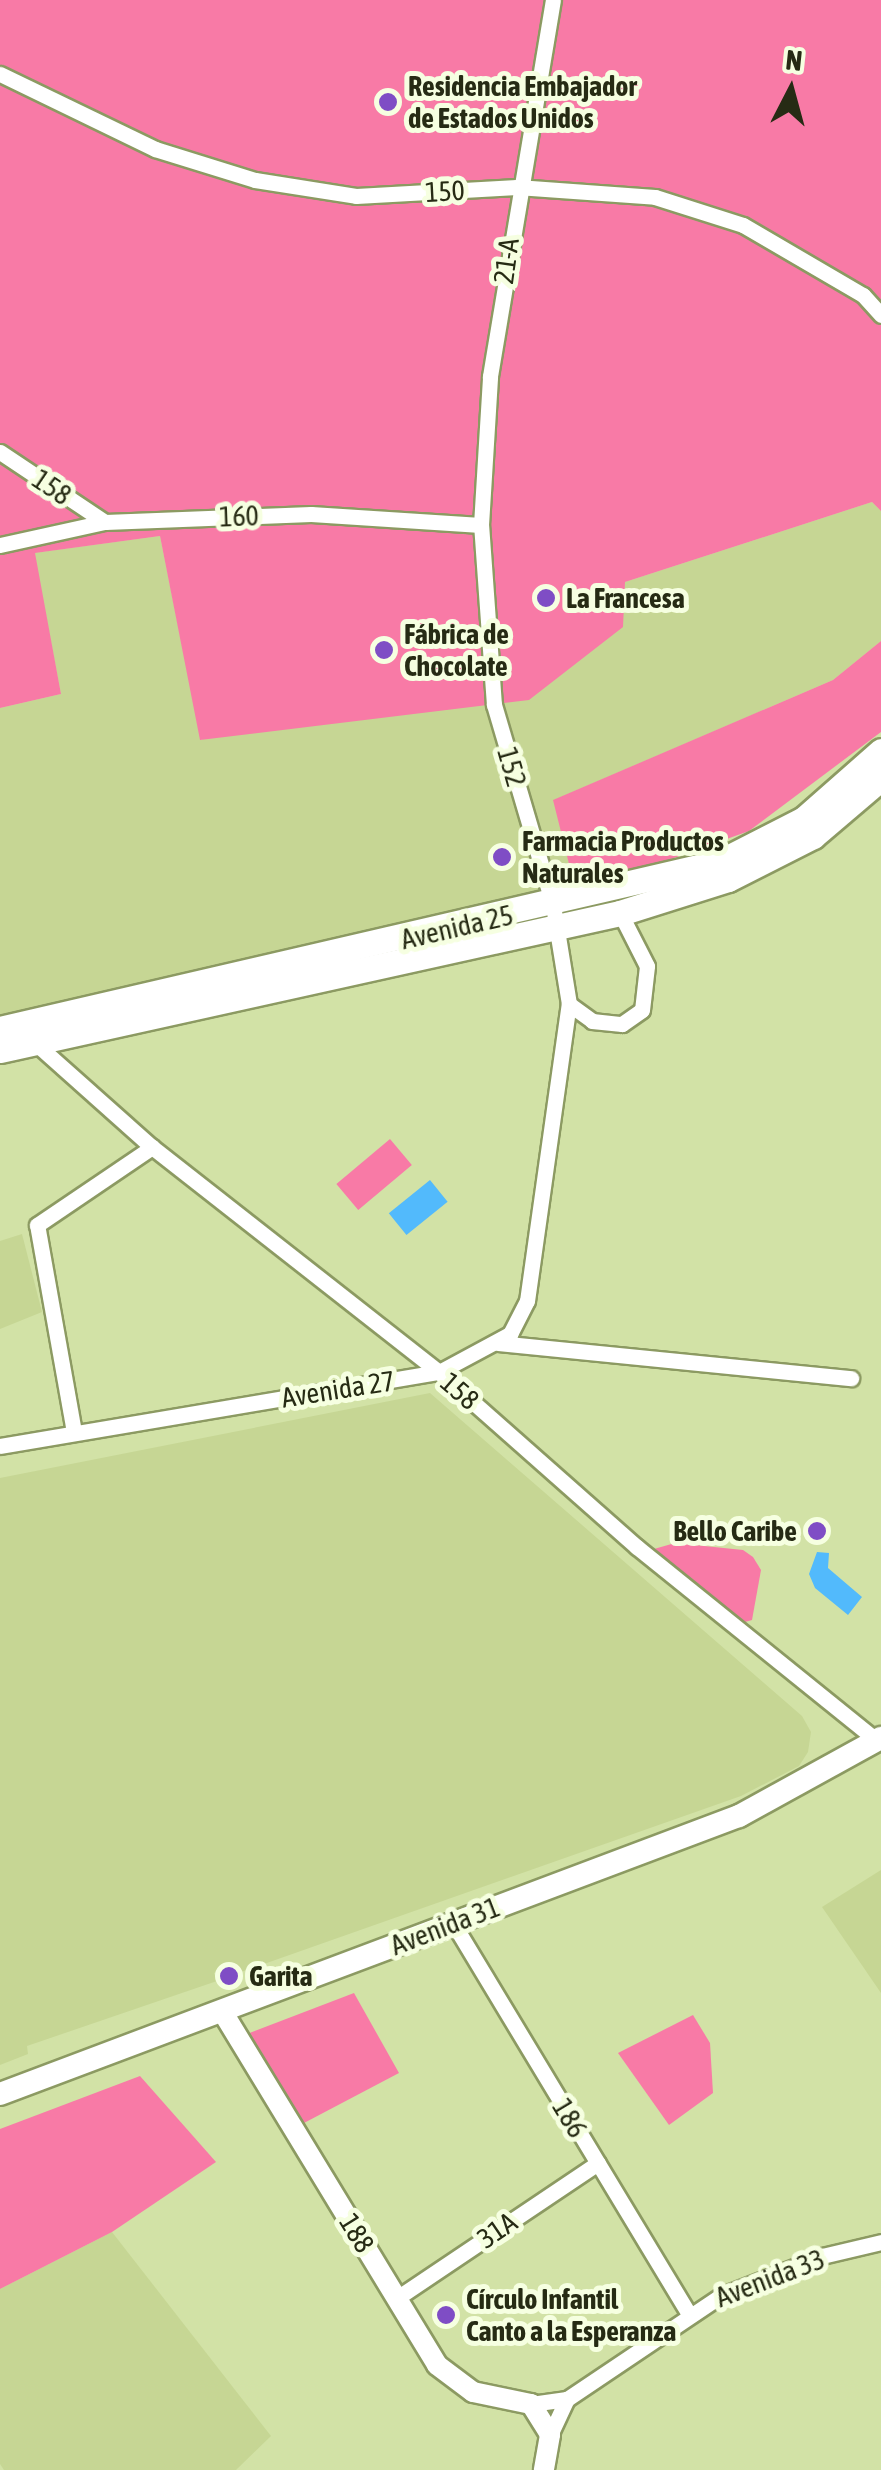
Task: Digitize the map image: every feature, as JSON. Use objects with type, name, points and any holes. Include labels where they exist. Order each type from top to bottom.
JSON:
[{"type":"main road","name":"Avenida 25","points":[[0,1050],[555,917],[720,862],[804,819],[881,751]]},
{"type":"main road","name":"Avenida 25","points":[[0,1029],[555,917],[620,914],[728,879],[812,836],[881,778]]},
{"type":"main road","name":"Avenida 31","points":[[0,2094],[740,1816],[880,1741]]},
{"type":"street","name":"21-A","points":[[481,525],[490,376],[517,188],[553,0]]},
{"type":"street","name":"150","points":[[0,74],[155,149],[255,180],[356,196],[517,188],[654,197],[724,218],[863,295],[881,315]]},
{"type":"street","name":"158","points":[[0,452],[105,522]]},
{"type":"street","name":"160","points":[[0,544],[105,522],[311,514],[481,525]]},
{"type":"street","name":"152","points":[[481,525],[494,705],[555,917],[568,1004],[526,1301],[498,1344]]},
{"type":"street","points":[[568,1004],[592,1021],[622,1024],[642,1010],[646,966],[620,914]]},
{"type":"street","name":"158","points":[[34,1042],[152,1147],[439,1372],[637,1548],[880,1741]]},
{"type":"street","points":[[74,1432],[37,1226],[152,1147]]},
{"type":"street","points":[[498,1344],[851,1378]]},
{"type":"street","name":"Avenida 27","points":[[0,1446],[439,1372],[498,1344]]},
{"type":"street","name":"186","points":[[453,1923],[688,2312]]},
{"type":"street","name":"188","points":[[222,2011],[437,2365],[473,2392],[531,2404]]},
{"type":"street","name":"31A","points":[[396,2298],[598,2163]]},
{"type":"street","name":"Avenida 33","points":[[544,2470],[550,2435],[568,2399],[688,2312],[822,2256],[881,2242]]},
{"type":"street","name":"Avenida 33","points":[[531,2404],[568,2399]]},
{"type":"street","points":[[531,2404],[550,2435]]},
{"type":"shaded area","points":[[0,0],[881,0],[881,511],[872,502],[625,582],[623,627],[529,700],[200,740],[160,536],[35,553],[61,694],[0,708]]},
{"type":"shaded area","points":[[872,502],[881,511],[881,641],[833,680],[554,800],[574,884],[0,1015],[0,708],[61,694],[34,553],[160,536],[201,740],[625,582]]},
{"type":"shaded area","points":[[881,641],[881,732],[749,831],[643,869],[574,884],[553,800],[833,680]]},
{"type":"shaded area","points":[[390,1139],[412,1165],[358,1210],[336,1184]]},
{"type":"shaded area","points":[[22,1234],[42,1312],[0,1329],[0,1241]]},
{"type":"shaded area","points":[[430,1393],[802,1716],[811,1732],[808,1752],[799,1766],[741,1796],[241,1972],[237,1964],[214,1973],[217,1981],[27,2046],[28,2054],[0,2065],[0,1478]]},
{"type":"shaded area","points":[[675,1543],[743,1550],[753,1557],[761,1570],[752,1620],[738,1624],[647,1551]]},
{"type":"shaded area","points":[[881,1870],[881,1993],[822,1907]]},
{"type":"shaded area","points":[[354,1993],[399,2073],[304,2123],[247,2034]]},
{"type":"shaded area","points":[[693,2015],[710,2043],[713,2093],[669,2125],[618,2053]]},
{"type":"shaded area","points":[[140,2076],[216,2162],[112,2232],[0,2289],[0,2129]]},
{"type":"shaded area","points":[[112,2232],[271,2436],[236,2470],[4,2470],[0,2464],[0,2289]]},
{"type":"water","points":[[430,1180],[448,1202],[406,1235],[389,1213]]},
{"type":"water","points":[[817,1552],[829,1553],[828,1568],[862,1597],[848,1615],[815,1588],[809,1574]]},
{"type":"place","name":"Residencia Embajador de Estados Unidos","points":[[388,102]]},
{"type":"place","name":"La Francesa","points":[[546,598]]},
{"type":"place","name":"Fábrica de Chocolate","points":[[384,650]]},
{"type":"place","name":"Farmacia Productos Naturales","points":[[502,857]]},
{"type":"place","name":"Bello Caribe","points":[[817,1531]]},
{"type":"place","name":"Garita","points":[[229,1976]]},
{"type":"place","name":"Círculo Infantil Canto a la Esperanza","points":[[446,2315]]}]
